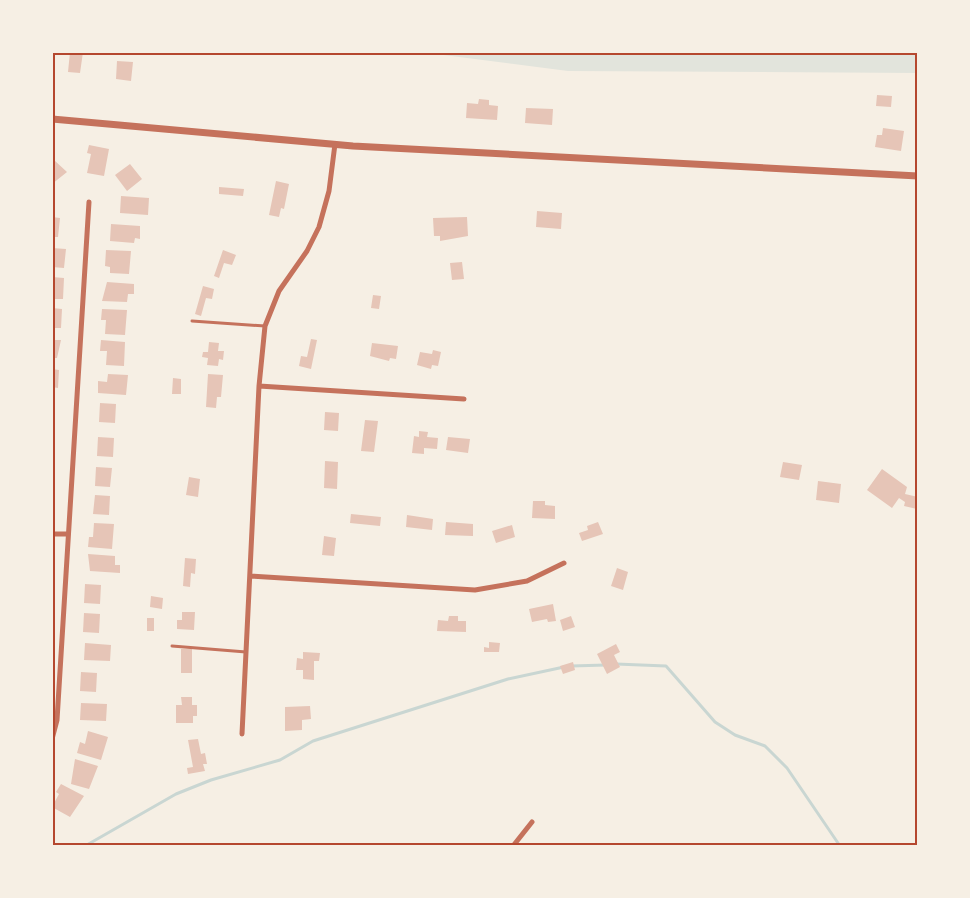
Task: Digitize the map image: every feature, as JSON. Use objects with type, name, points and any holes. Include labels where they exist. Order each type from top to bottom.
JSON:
[{"type":"street","points":[[52,119],[335,144],[918,176]]},
{"type":"street","points":[[242,734],[259,386],[265,326],[279,291],[307,251],[319,227],[329,191],[335,144]]},
{"type":"street","points":[[52,739],[57,720],[88,202]]},
{"type":"street","points":[[259,386],[464,399]]},
{"type":"street","points":[[52,534],[67,534]]},
{"type":"street","points":[[251,576],[475,590],[527,581],[564,563]]},
{"type":"street","points":[[513,846],[532,822]]},
{"type":"street","points":[[291,846],[327,846]]},
{"type":"lane","points":[[192,321],[265,326]]},
{"type":"lane","points":[[172,646],[246,652]]},
{"type":"shaded area","points":[[917,52],[917,73],[568,71],[428,53]]},
{"type":"building","points":[[70,52],[83,52],[80,73],[68,72]]},
{"type":"building","points":[[117,61],[133,62],[131,81],[116,79]]},
{"type":"building","points":[[877,95],[892,96],[891,107],[876,106]]},
{"type":"building","points":[[479,99],[489,100],[489,105],[498,106],[497,120],[466,118],[467,103],[478,104]]},
{"type":"building","points":[[526,108],[553,109],[552,125],[525,123]]},
{"type":"building","points":[[883,128],[904,131],[901,151],[875,147],[877,135],[882,135]]},
{"type":"building","points":[[89,145],[109,149],[104,176],[87,173],[91,154],[87,153]]},
{"type":"building","points":[[54,160],[67,172],[52,184],[52,161]]},
{"type":"building","points":[[130,164],[142,179],[127,191],[115,175]]},
{"type":"building","points":[[276,181],[289,184],[284,209],[281,208],[279,217],[269,215]]},
{"type":"building","points":[[219,187],[244,189],[243,196],[219,194]]},
{"type":"building","points":[[121,196],[149,198],[148,215],[120,213]]},
{"type":"building","points":[[537,211],[562,213],[561,229],[536,227]]},
{"type":"building","points":[[52,217],[60,218],[58,237],[52,237]]},
{"type":"building","points":[[467,217],[468,236],[440,241],[440,236],[434,236],[433,218]]},
{"type":"building","points":[[111,224],[140,226],[140,239],[135,238],[134,243],[110,241]]},
{"type":"building","points":[[52,248],[66,249],[64,268],[52,267]]},
{"type":"building","points":[[106,250],[131,251],[129,274],[110,273],[110,267],[105,266]]},
{"type":"building","points":[[223,250],[236,255],[232,265],[224,263],[219,278],[214,276]]},
{"type":"building","points":[[462,262],[464,279],[452,280],[450,263]]},
{"type":"building","points":[[52,277],[64,278],[63,299],[52,299]]},
{"type":"building","points":[[107,282],[134,284],[134,294],[128,294],[127,302],[102,301]]},
{"type":"building","points":[[203,286],[214,289],[212,299],[206,298],[201,316],[195,314]]},
{"type":"building","points":[[373,295],[381,296],[379,309],[371,308]]},
{"type":"building","points":[[52,308],[62,309],[61,328],[52,328]]},
{"type":"building","points":[[102,309],[127,310],[125,335],[105,334],[106,320],[101,320]]},
{"type":"building","points":[[311,339],[317,340],[311,369],[299,366],[301,356],[307,357]]},
{"type":"building","points":[[52,340],[61,340],[57,358],[52,358]]},
{"type":"building","points":[[101,340],[125,342],[124,366],[106,365],[107,351],[100,351]]},
{"type":"building","points":[[209,342],[219,343],[218,351],[224,351],[223,360],[219,359],[218,366],[207,365],[208,358],[202,357],[203,352],[208,352]]},
{"type":"building","points":[[372,343],[398,346],[396,359],[390,358],[389,361],[370,356]]},
{"type":"building","points":[[433,350],[441,352],[438,366],[432,365],[431,369],[417,365],[420,352],[432,354]]},
{"type":"building","points":[[52,369],[59,370],[58,388],[52,387]]},
{"type":"building","points":[[108,374],[128,375],[126,395],[98,393],[98,381],[107,382]]},
{"type":"building","points":[[208,374],[223,375],[221,397],[217,397],[216,408],[206,407]]},
{"type":"building","points":[[173,378],[181,379],[181,394],[172,394]]},
{"type":"building","points":[[100,403],[116,404],[115,423],[99,422]]},
{"type":"building","points":[[325,412],[339,413],[338,431],[324,430]]},
{"type":"building","points":[[365,420],[378,421],[374,452],[361,451]]},
{"type":"building","points":[[419,431],[428,432],[427,437],[438,438],[437,449],[424,448],[424,454],[412,453],[414,436],[419,437]]},
{"type":"building","points":[[98,437],[114,438],[113,457],[97,456]]},
{"type":"building","points":[[448,437],[470,439],[468,453],[446,450]]},
{"type":"building","points":[[325,461],[338,462],[337,489],[324,488]]},
{"type":"building","points":[[783,462],[802,465],[799,480],[780,477]]},
{"type":"building","points":[[96,467],[112,468],[110,487],[95,486]]},
{"type":"building","points":[[882,469],[907,487],[905,494],[918,497],[917,509],[904,506],[905,502],[899,498],[892,508],[867,490]]},
{"type":"building","points":[[189,477],[200,479],[198,497],[186,495]]},
{"type":"building","points":[[818,481],[841,484],[839,503],[816,500]]},
{"type":"building","points":[[95,495],[110,496],[109,515],[93,514]]},
{"type":"building","points":[[533,501],[545,501],[545,505],[555,506],[555,519],[532,518]]},
{"type":"building","points":[[351,514],[381,517],[380,526],[350,523]]},
{"type":"building","points":[[407,515],[433,519],[432,530],[406,527]]},
{"type":"building","points":[[446,522],[473,524],[473,536],[445,535]]},
{"type":"building","points":[[598,522],[603,534],[582,541],[579,533],[588,530],[587,526]]},
{"type":"building","points":[[94,523],[114,524],[112,549],[88,547],[89,537],[93,537]]},
{"type":"building","points":[[512,525],[515,537],[496,543],[492,531]]},
{"type":"building","points":[[324,536],[336,538],[334,556],[322,555]]},
{"type":"building","points":[[88,554],[115,556],[115,565],[120,565],[120,573],[90,571]]},
{"type":"building","points":[[185,558],[196,559],[195,574],[191,573],[190,587],[183,586]]},
{"type":"building","points":[[617,568],[628,572],[623,590],[611,586]]},
{"type":"building","points":[[85,584],[101,585],[100,604],[84,603]]},
{"type":"building","points":[[151,596],[163,598],[162,609],[150,607]]},
{"type":"building","points":[[553,604],[556,621],[548,622],[547,619],[532,622],[529,609]]},
{"type":"building","points":[[182,612],[195,612],[194,630],[177,629],[177,620],[182,620]]},
{"type":"building","points":[[84,613],[100,614],[99,633],[83,632]]},
{"type":"building","points":[[449,616],[458,616],[458,621],[466,621],[466,632],[437,631],[438,620],[448,621]]},
{"type":"building","points":[[571,616],[575,627],[563,631],[560,620]]},
{"type":"building","points":[[147,618],[154,618],[154,631],[147,631]]},
{"type":"building","points":[[489,642],[500,643],[499,652],[484,652],[484,647],[489,648]]},
{"type":"building","points":[[85,643],[111,645],[110,661],[84,660]]},
{"type":"building","points":[[616,644],[620,652],[614,655],[620,667],[607,674],[597,654]]},
{"type":"building","points":[[181,649],[192,649],[192,673],[181,673]]},
{"type":"building","points":[[303,652],[320,653],[319,661],[314,661],[314,680],[303,679],[303,670],[296,670],[297,658],[303,659]]},
{"type":"building","points":[[573,662],[575,670],[563,674],[560,666]]},
{"type":"building","points":[[81,672],[97,673],[96,692],[80,691]]},
{"type":"building","points":[[181,697],[192,697],[192,705],[197,705],[197,716],[193,716],[193,723],[176,723],[176,705],[182,705]]},
{"type":"building","points":[[81,703],[107,704],[106,721],[80,720]]},
{"type":"building","points":[[310,706],[311,719],[302,720],[302,730],[285,731],[285,707]]},
{"type":"building","points":[[88,731],[108,737],[101,760],[77,753],[80,742],[85,744]]},
{"type":"building","points":[[198,739],[201,754],[205,753],[207,764],[203,764],[205,771],[188,774],[187,768],[193,767],[188,740]]},
{"type":"building","points":[[75,759],[98,766],[89,789],[71,784]]},
{"type":"building","points":[[61,784],[84,796],[70,817],[52,807]]},
{"type":"waterway","points":[[616,664],[666,666],[715,722],[735,735],[765,746],[787,768],[840,846]]},
{"type":"waterway","points":[[571,666],[606,665]]},
{"type":"waterway","points":[[85,846],[176,794],[211,780],[280,760],[313,741],[508,679],[564,667]]}]
